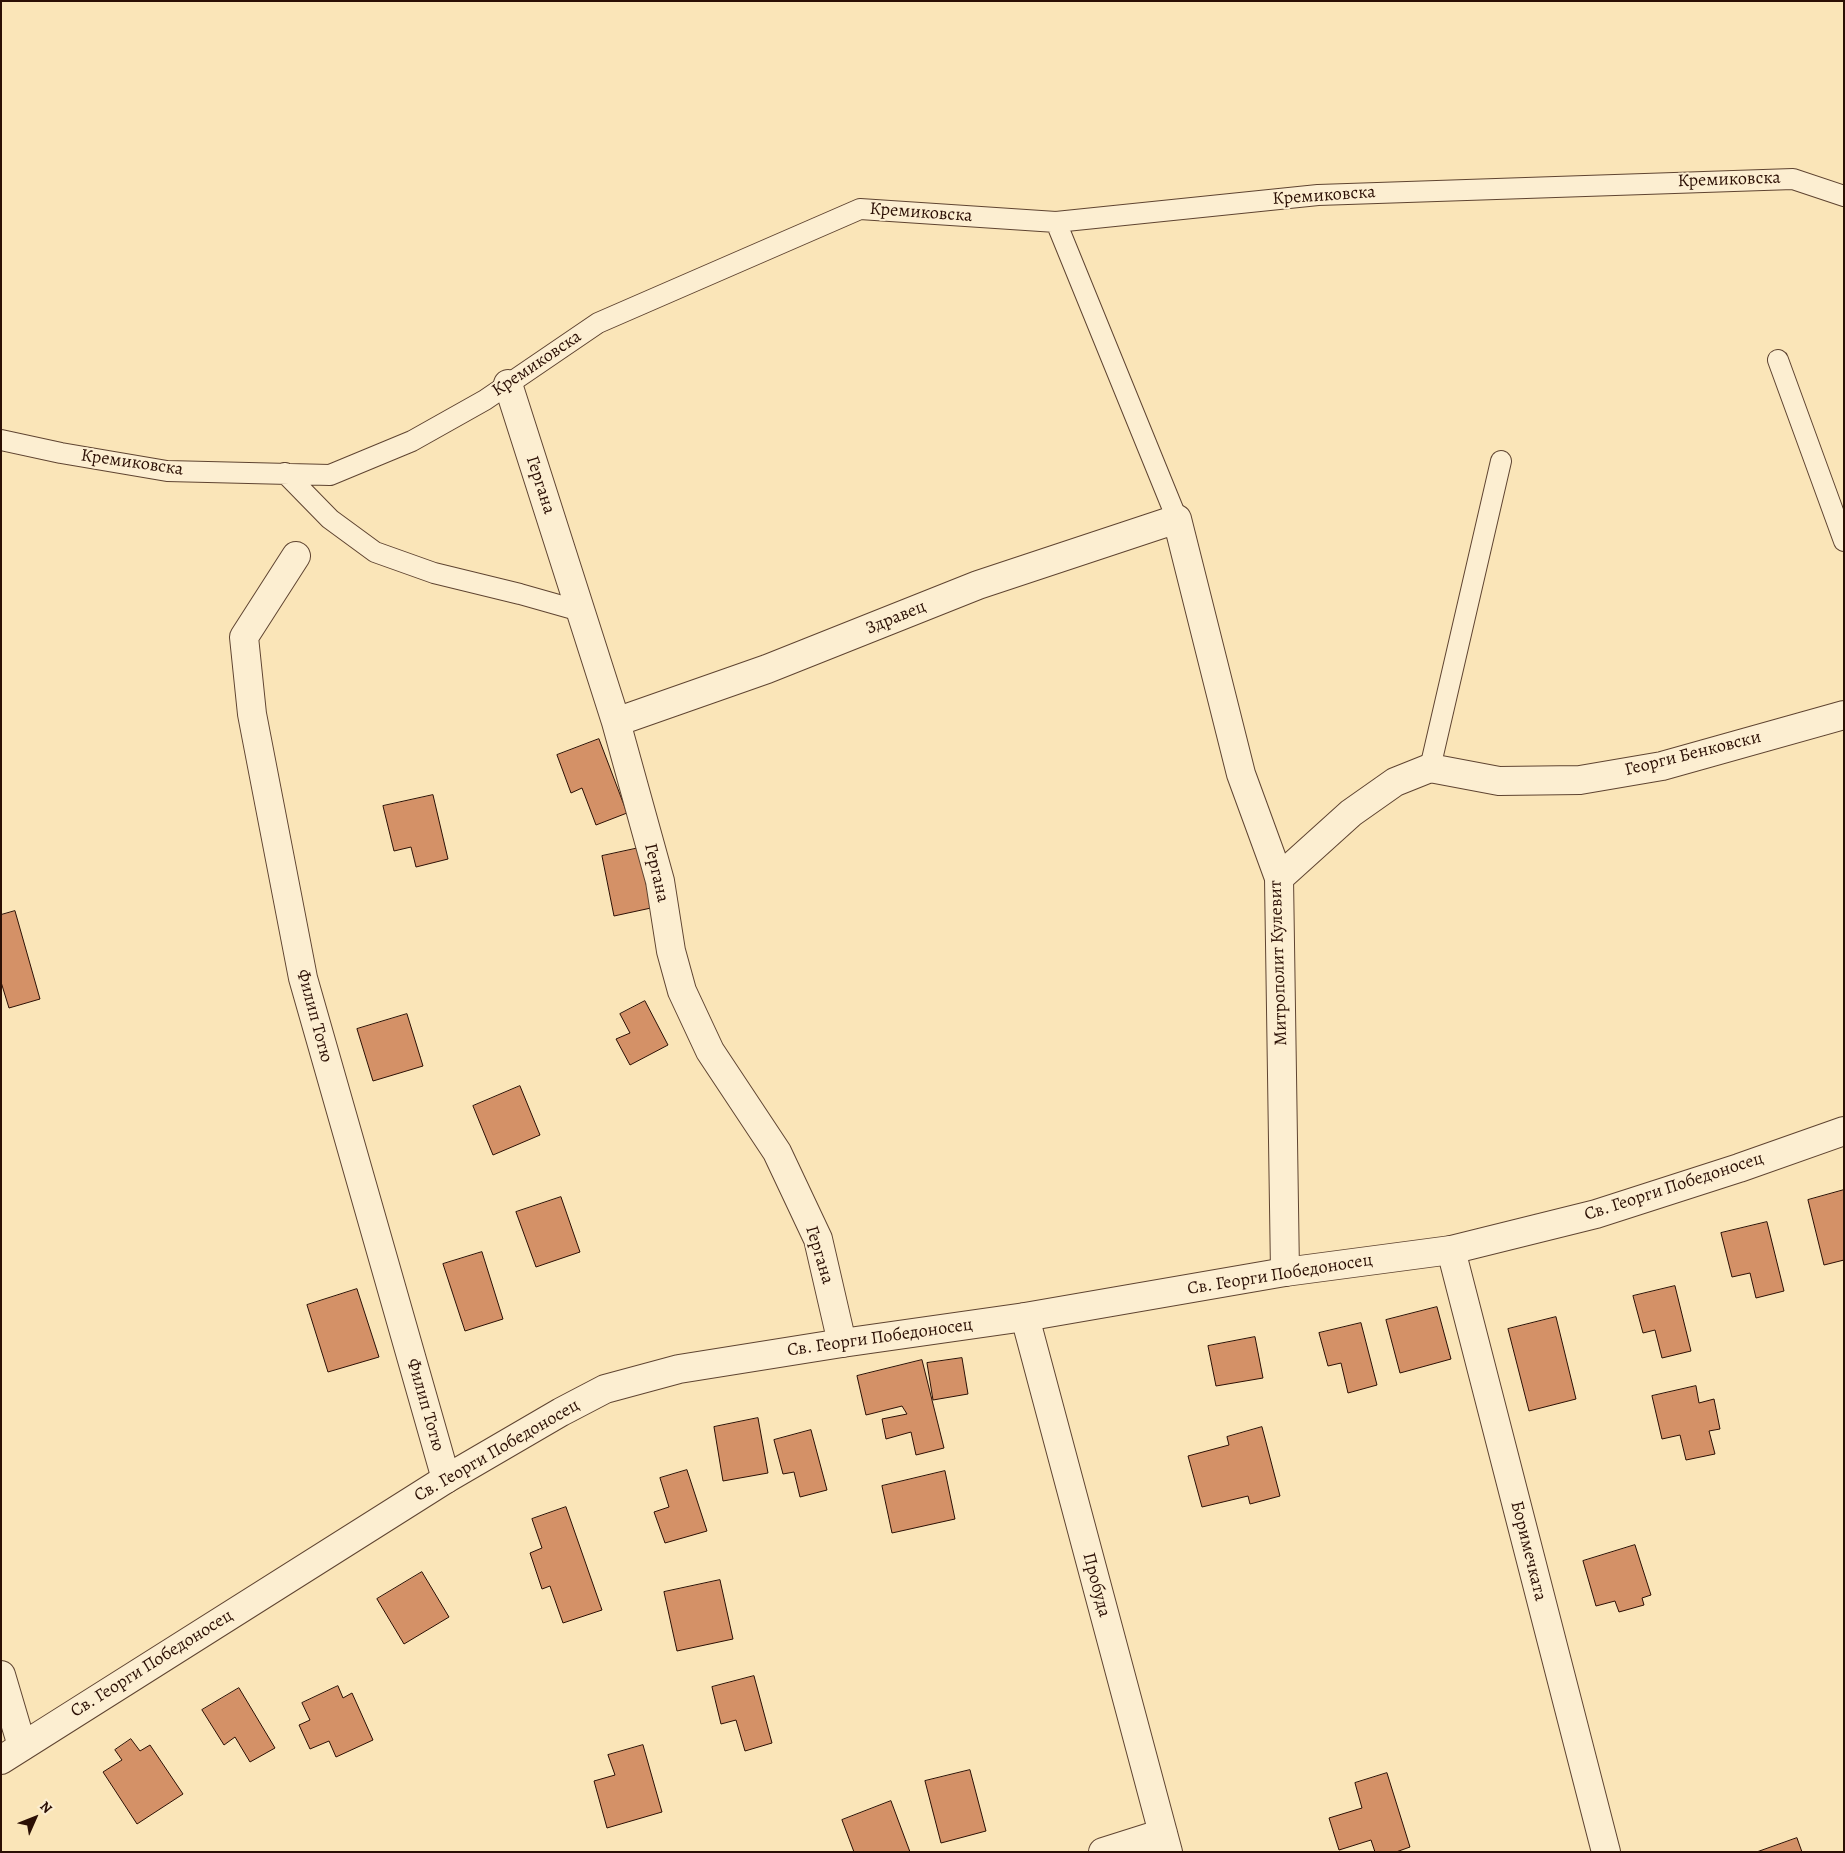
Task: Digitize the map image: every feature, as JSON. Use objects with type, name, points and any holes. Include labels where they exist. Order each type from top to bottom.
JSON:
[{"type":"street","name":"Гергана","points":[[508,384],[616,722],[660,881],[671,951],[682,991],[710,1051],[777,1152],[818,1239],[842,1343]]},
{"type":"street","name":"Здравец","points":[[616,722],[768,670],[978,585],[1177,518]]},
{"type":"street","name":"Митрополит Кулевит","points":[[1177,518],[1241,774],[1279,878],[1285,1272]]},
{"type":"street","name":"Филип Тотю","points":[[296,556],[244,637],[252,714],[302,978],[446,1479]]},
{"type":"street","name":"Георги Бенковски","points":[[1430,768],[1499,781],[1580,780],[1662,766],[1844,715]]},
{"type":"street","points":[[1279,878],[1359,808],[1395,782],[1430,768]]},
{"type":"street","name":"Св. Георги Победоносец","points":[[12,1753],[446,1479],[561,1412],[606,1389],[680,1369],[842,1343],[1025,1317],[1285,1272],[1451,1250],[1596,1214],[1739,1168],[1844,1131]]},
{"type":"street","name":"Боримечката","points":[[1451,1250],[1606,1852]]},
{"type":"street","name":"Пробуда","points":[[1025,1317],[1165,1842]]},
{"type":"street","points":[[1,1675],[12,1753]]},
{"type":"street","points":[[1103,1852],[1165,1842]]},
{"type":"lane","name":"Кремиковска","points":[[1,440],[61,453],[167,471],[330,475],[412,441],[485,400],[598,322],[860,210],[1056,222],[1318,194],[1793,178],[1844,196]]},
{"type":"lane","points":[[1056,222],[1177,518]]},
{"type":"lane","points":[[1778,360],[1844,541]]},
{"type":"lane","points":[[1430,768],[1501,461]]},
{"type":"lane","points":[[285,473],[330,519],[376,552],[434,573],[520,594],[580,612]]},
{"type":"building","points":[[599,739],[627,813],[596,825],[582,788],[571,793],[557,755]]},
{"type":"building","points":[[433,795],[448,859],[416,867],[411,847],[394,851],[383,806]]},
{"type":"building","points":[[639,848],[651,908],[614,916],[602,856]]},
{"type":"building","points":[[15,911],[40,999],[9,1008],[1,982],[1,915]]},
{"type":"building","points":[[645,1001],[668,1045],[630,1065],[616,1039],[630,1033],[620,1014]]},
{"type":"building","points":[[407,1014],[423,1066],[373,1081],[357,1029]]},
{"type":"building","points":[[520,1086],[540,1135],[493,1155],[473,1106]]},
{"type":"building","points":[[1844,1190],[1844,1260],[1824,1265],[1808,1200]]},
{"type":"building","points":[[561,1197],[580,1252],[536,1267],[516,1212]]},
{"type":"building","points":[[1767,1222],[1784,1291],[1756,1298],[1750,1273],[1732,1277],[1721,1233]]},
{"type":"building","points":[[482,1252],[503,1319],[465,1331],[443,1264]]},
{"type":"building","points":[[1675,1286],[1691,1351],[1662,1358],[1655,1330],[1643,1333],[1633,1296]]},
{"type":"building","points":[[357,1289],[379,1357],[328,1372],[307,1305]]},
{"type":"building","points":[[1437,1307],[1451,1359],[1400,1373],[1386,1320]]},
{"type":"building","points":[[1556,1317],[1576,1399],[1529,1411],[1508,1329]]},
{"type":"building","points":[[1361,1323],[1377,1385],[1348,1393],[1341,1363],[1328,1366],[1319,1333]]},
{"type":"building","points":[[1255,1337],[1263,1378],[1216,1386],[1208,1346]]},
{"type":"building","points":[[962,1358],[968,1394],[933,1400],[927,1363]]},
{"type":"building","points":[[922,1360],[944,1448],[916,1455],[911,1432],[886,1439],[882,1419],[907,1414],[902,1406],[866,1415],[857,1376]]},
{"type":"building","points":[[1696,1386],[1699,1403],[1714,1399],[1720,1429],[1709,1431],[1715,1454],[1686,1460],[1680,1435],[1662,1439],[1652,1396]]},
{"type":"building","points":[[758,1418],[768,1473],[723,1481],[714,1427]]},
{"type":"building","points":[[1262,1427],[1280,1496],[1250,1504],[1248,1496],[1202,1507],[1188,1456],[1229,1445],[1227,1437]]},
{"type":"building","points":[[811,1430],[827,1490],[800,1497],[794,1472],[783,1474],[774,1440]]},
{"type":"building","points":[[687,1470],[707,1531],[665,1543],[654,1512],[669,1507],[660,1478]]},
{"type":"building","points":[[945,1471],[955,1519],[892,1533],[882,1486]]},
{"type":"building","points":[[566,1507],[602,1610],[563,1623],[550,1586],[542,1589],[530,1553],[542,1548],[532,1519]]},
{"type":"building","points":[[1635,1545],[1651,1595],[1642,1598],[1644,1605],[1619,1612],[1615,1601],[1596,1606],[1583,1561]]},
{"type":"building","points":[[422,1572],[449,1617],[404,1644],[377,1599]]},
{"type":"building","points":[[720,1580],[733,1639],[677,1651],[664,1592]]},
{"type":"building","points":[[754,1676],[772,1743],[745,1751],[736,1720],[721,1724],[712,1687]]},
{"type":"building","points":[[338,1686],[343,1698],[352,1693],[373,1740],[336,1757],[329,1741],[310,1749],[299,1725],[310,1720],[302,1703]]},
{"type":"building","points":[[239,1688],[275,1748],[250,1762],[235,1737],[224,1745],[202,1710]]},
{"type":"building","points":[[131,1739],[140,1751],[150,1745],[183,1794],[137,1824],[103,1772],[122,1760],[115,1750]]},
{"type":"building","points":[[643,1745],[662,1812],[607,1828],[594,1781],[615,1775],[608,1755]]},
{"type":"building","points":[[970,1770],[986,1831],[941,1843],[925,1781]]},
{"type":"building","points":[[1387,1773],[1410,1847],[1396,1852],[1375,1852],[1371,1840],[1339,1850],[1329,1818],[1362,1808],[1355,1783]]},
{"type":"building","points":[[891,1801],[910,1852],[854,1852],[842,1820]]},
{"type":"building","points":[[1797,1838],[1802,1852],[1757,1852]]}]
